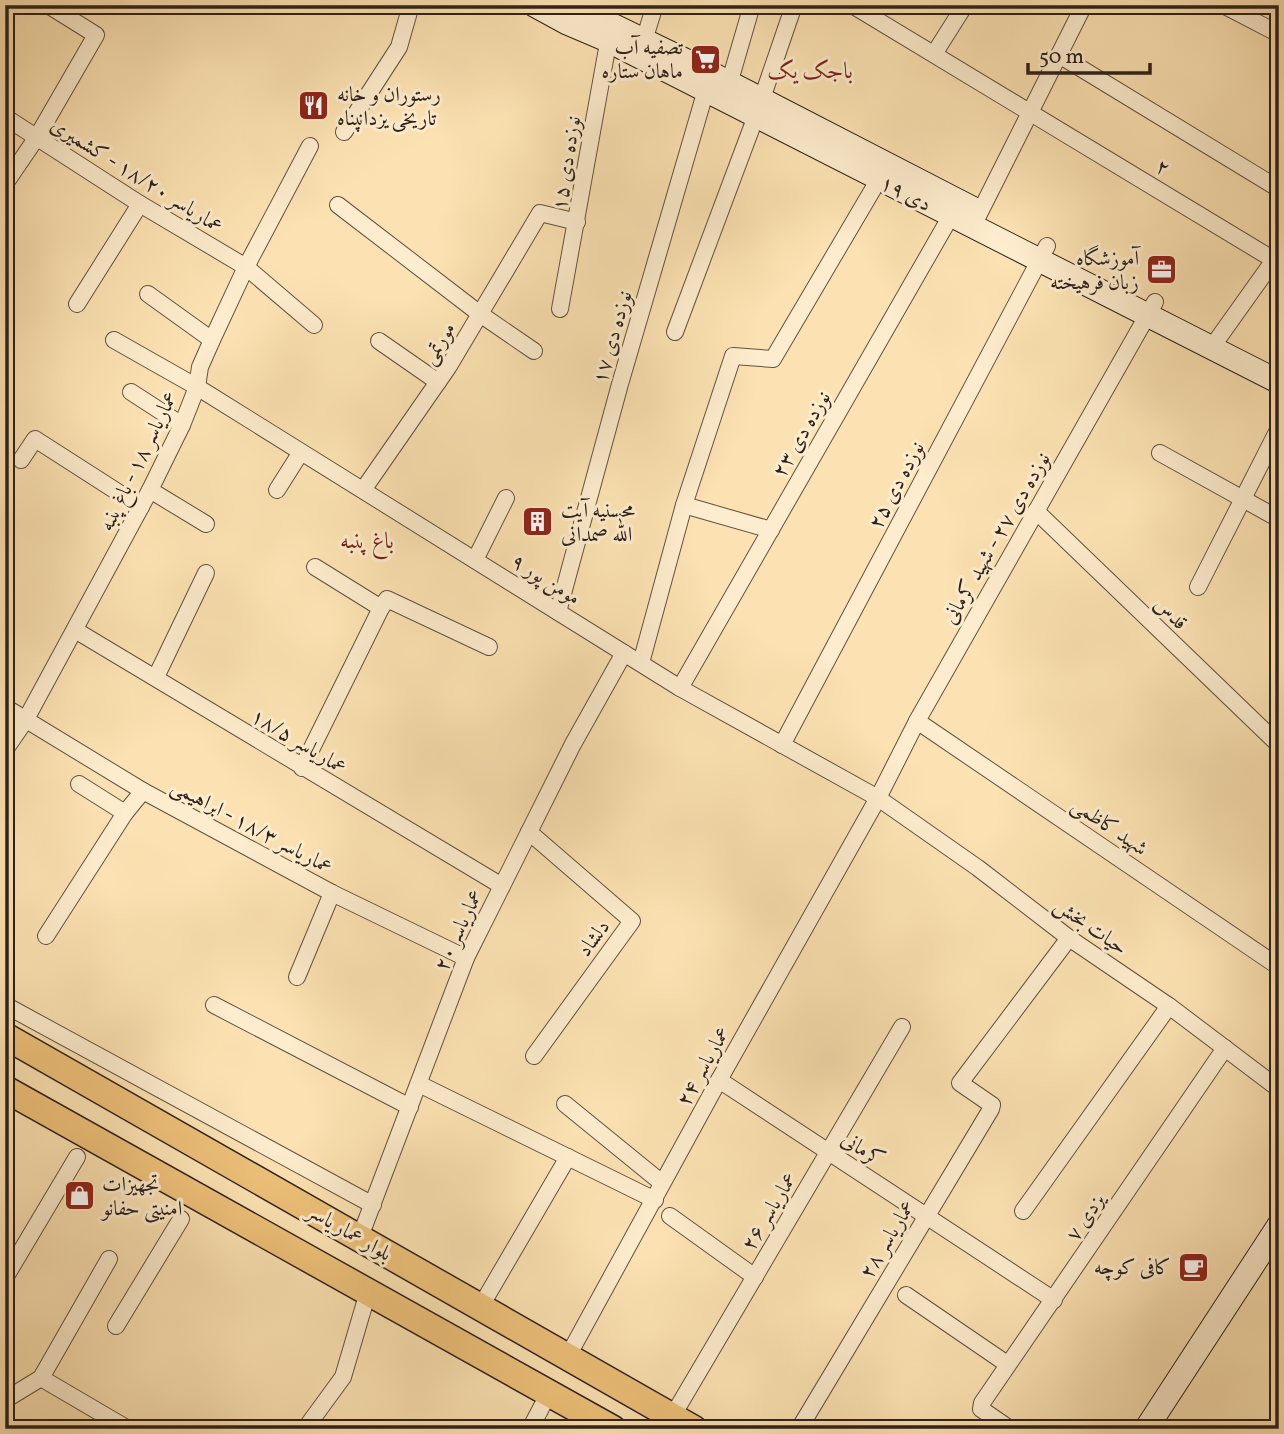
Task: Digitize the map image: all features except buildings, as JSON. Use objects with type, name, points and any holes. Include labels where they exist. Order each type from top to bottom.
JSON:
[{"type":"main road","name":"۱۹ دی","points":[[534,5],[567,23],[610,32]]},
{"type":"main road","name":"۱۹ دی","points":[[571,5],[610,32],[977,220],[1216,340],[1279,365]]},
{"type":"main road","name":"۱۹ دی","points":[[758,108],[879,179],[955,208]]},
{"type":"main road","name":"۱۹ دی","points":[[1216,340],[1279,382]]},
{"type":"main road","name":"بلوار عمار یاسر","points":[[5,1035],[683,1423]]},
{"type":"main road","name":"بلوار عمار یاسر","points":[[5,1089],[613,1429]]},
{"type":"main road","points":[[1146,1429],[1279,1225]]},
{"type":"street","points":[[5,184],[37,137],[96,35],[48,5]]},
{"type":"street","points":[[344,132],[399,47],[411,5]]},
{"type":"street","points":[[642,48],[655,5]]},
{"type":"street","name":"نوزده دی ۱۷","points":[[558,612],[612,414],[718,87],[752,5]]},
{"type":"street","points":[[675,332],[794,5]]},
{"type":"street","name":"۲","points":[[852,5],[1276,256]]},
{"type":"street","points":[[934,54],[965,5]]},
{"type":"street","points":[[977,220],[1084,5]]},
{"type":"street","points":[[1223,5],[1279,34]]},
{"type":"street","name":"نوزده دی ۱۵","points":[[560,309],[578,222],[610,32]]},
{"type":"street","points":[[1059,55],[1279,189]]},
{"type":"street","name":"عماریاسر ۱۸/۲۰ - کشمیری","points":[[5,117],[140,204],[246,267],[314,325]]},
{"type":"street","name":"عماریاسر ۱۸ - باغ پنبه","points":[[5,750],[75,630],[150,490],[182,425],[197,387],[200,367],[212,340],[246,267],[310,146]]},
{"type":"street","points":[[640,663],[684,505],[733,356],[773,359],[879,179]]},
{"type":"street","points":[[77,304],[140,204]]},
{"type":"street","points":[[338,205],[480,314],[534,351]]},
{"type":"street","name":"نوزده دی ۲۳","points":[[680,688],[955,208]]},
{"type":"street","name":"مورتمی","points":[[363,490],[438,382],[540,213],[578,222]]},
{"type":"street","name":"نوزده دی ۲۵","points":[[782,745],[1043,253]]},
{"type":"street","points":[[1216,340],[1276,256]]},
{"type":"street","points":[[148,294],[212,340]]},
{"type":"street","name":"نوزده دی ۲۷ - شهید کرمانی","points":[[878,798],[917,721],[1151,308]]},
{"type":"street","name":"مومن پور ۹","points":[[114,340],[197,387],[680,688],[878,798]]},
{"type":"street","points":[[379,341],[438,382]]},
{"type":"street","points":[[131,392],[182,425]]},
{"type":"street","points":[[1198,587],[1279,428]]},
{"type":"street","points":[[21,460],[35,439],[141,507]]},
{"type":"street","points":[[277,490],[301,452]]},
{"type":"street","points":[[1160,453],[1279,519]]},
{"type":"street","points":[[150,490],[206,524]]},
{"type":"street","points":[[475,560],[506,498]]},
{"type":"street","points":[[684,505],[771,530]]},
{"type":"street","name":"قدس","points":[[1036,510],[1279,745]]},
{"type":"street","points":[[315,567],[381,608]]},
{"type":"street","points":[[156,677],[206,573]]},
{"type":"street","points":[[302,768],[387,598],[489,647]]},
{"type":"street","name":"عماریاسر ۱۸/۵","points":[[75,630],[502,886]]},
{"type":"street","name":"عماریاسر ۲۰","points":[[360,1237],[466,958],[573,744],[624,653]]},
{"type":"street","name":"عماریاسر ۱۸/۳ - ابراهیمی","points":[[5,707],[143,791],[332,893],[466,958]]},
{"type":"street","name":"شهید کاظمی","points":[[917,721],[1279,967]]},
{"type":"street","points":[[79,784],[125,813]]},
{"type":"street","points":[[46,936],[125,813],[143,791]]},
{"type":"street","name":"حیات بخش","points":[[878,798],[978,868],[1069,938],[1169,1006],[1279,1089]]},
{"type":"street","name":"عماریاسر ۲۴","points":[[568,1356],[878,798]]},
{"type":"street","name":"دلشاد","points":[[529,832],[632,921],[534,1056]]},
{"type":"street","points":[[297,977],[332,893]]},
{"type":"street","name":"عماریاسر ۲۸","points":[[799,1429],[992,1105],[989,1100],[960,1083],[1069,938]]},
{"type":"street","points":[[5,1005],[373,1205]]},
{"type":"street","points":[[214,1005],[410,1107]]},
{"type":"street","points":[[1023,1212],[1169,1006]]},
{"type":"street","name":"عماریاسر ۲۶","points":[[683,1423],[755,1277],[902,1027]]},
{"type":"street","name":"یزدی ۷","points":[[1010,1429],[981,1409],[982,1402],[1225,1048]]},
{"type":"street","name":"کرمانی","points":[[719,1080],[1054,1300]]},
{"type":"street","points":[[419,1084],[655,1200]]},
{"type":"street","points":[[565,1104],[662,1183]]},
{"type":"street","points":[[5,1278],[77,1157]]},
{"type":"street","points":[[481,1306],[568,1157]]},
{"type":"street","points":[[670,1216],[755,1277]]},
{"type":"street","points":[[116,1326],[181,1219]]},
{"type":"street","points":[[5,1400],[41,1378],[108,1259]]},
{"type":"street","points":[[305,1429],[343,1377],[368,1292]]},
{"type":"street","points":[[906,1295],[1007,1364]]},
{"type":"street","points":[[41,1378],[128,1429]]},
{"type":"street","points":[[530,1429],[550,1393]]},
{"type":"place","name":"تصفیه آب ماهان ستاره","points":[[706,59]]},
{"type":"place","name":"رستوران و خانه تاریخی یزدانپناه","points":[[314,106]]},
{"type":"place","name":"آموزشگاه زبان فرهیخته","points":[[1162,270]]},
{"type":"place","name":"محسنیه آیت الله صمدانی","points":[[538,522]]},
{"type":"place","name":"تجهیزات امنیتی حفانو","points":[[79,1196]]},
{"type":"place","name":"کافی کوچه","points":[[1194,1267]]},
{"type":"district","name":"باجک یک","points":[[810,70]]},
{"type":"district","name":"باغ پنبه","points":[[367,540]]}]
